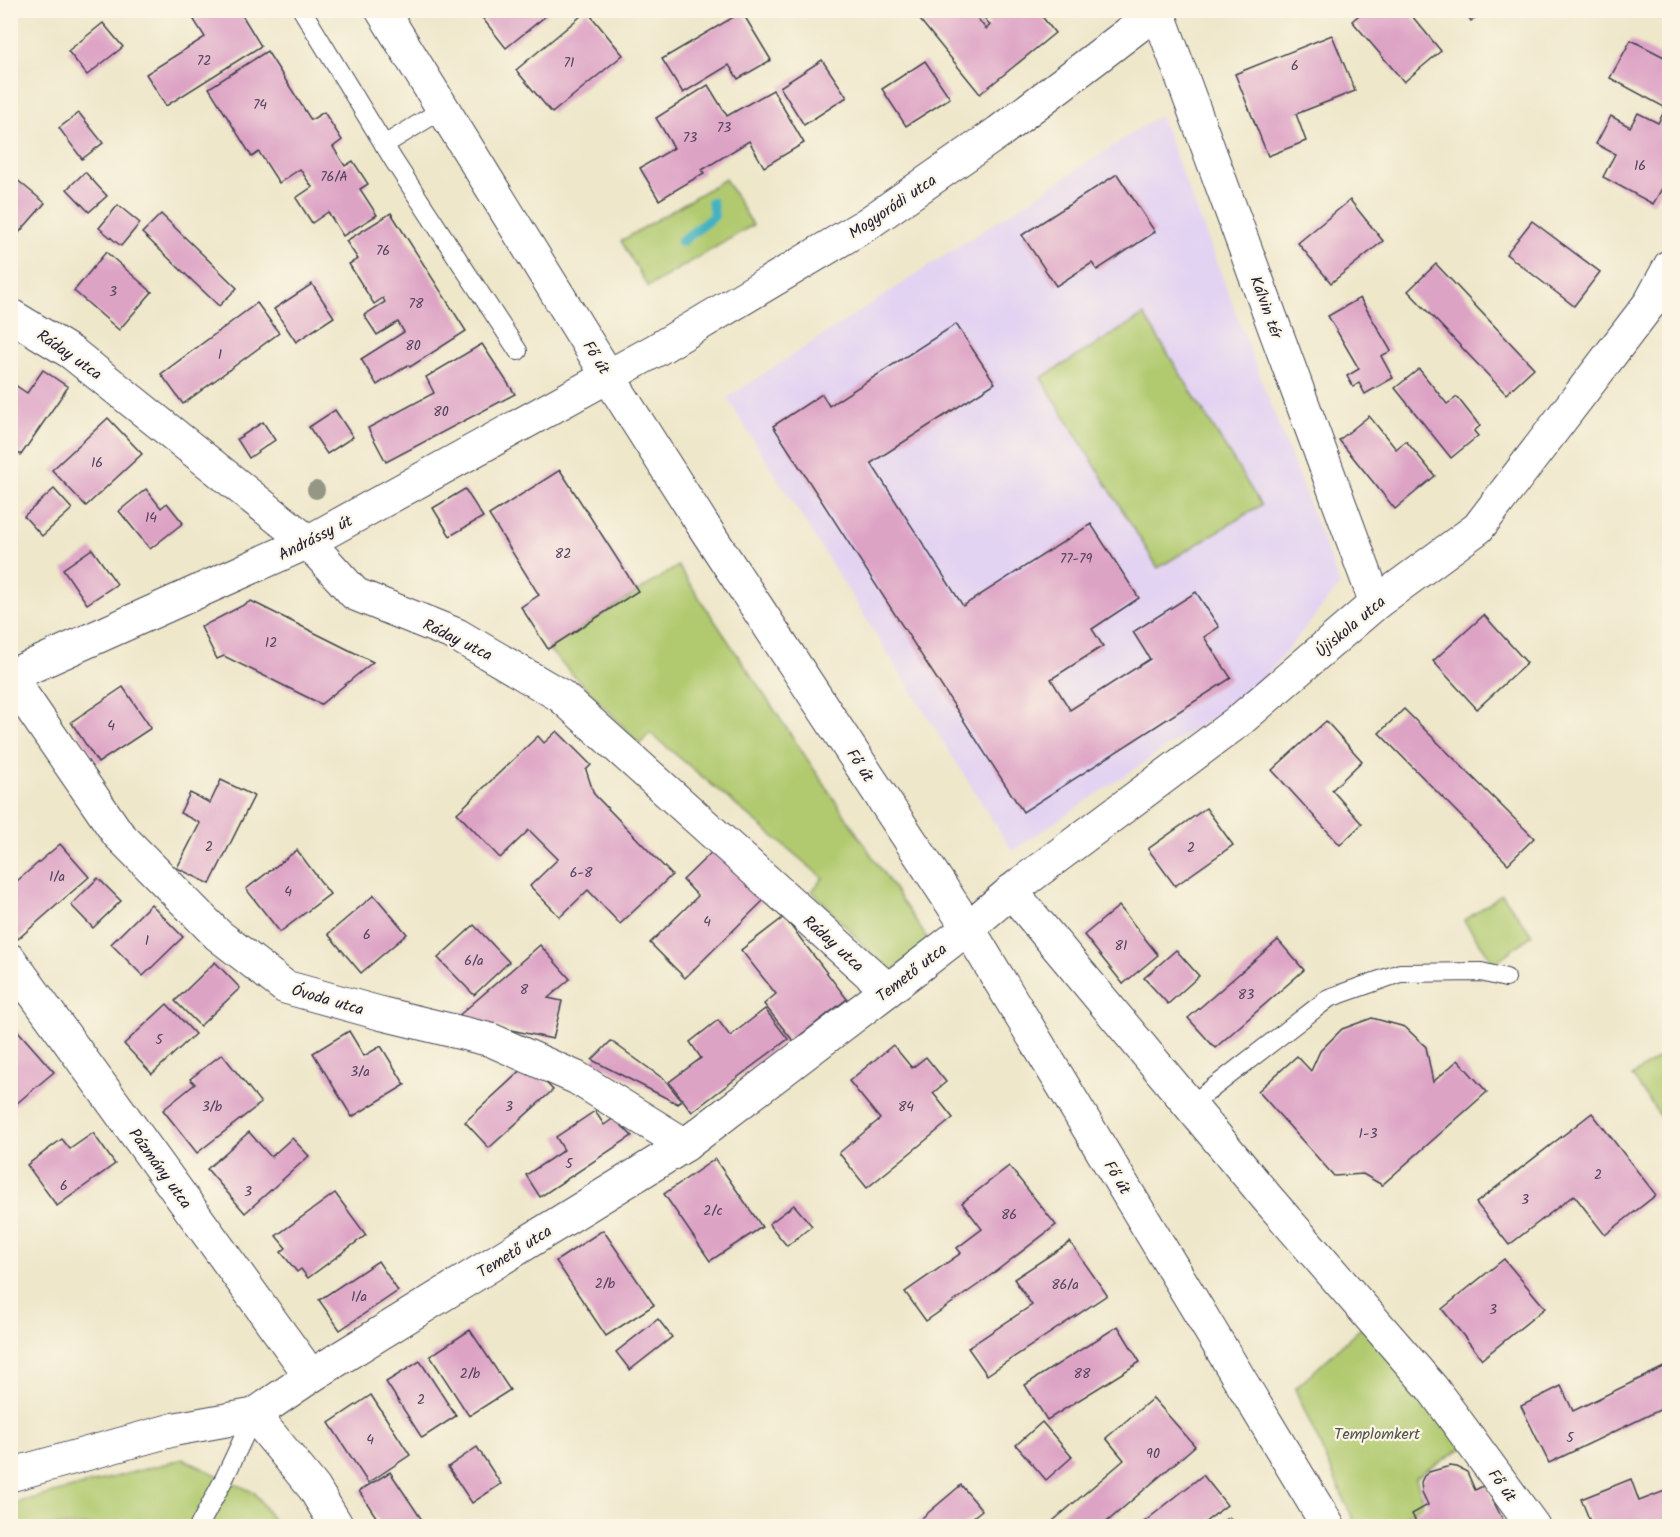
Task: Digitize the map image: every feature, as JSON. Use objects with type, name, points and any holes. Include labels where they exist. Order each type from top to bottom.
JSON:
[{"type":"street","name":"Fő út","points":[[382,10],[608,376],[708,533],[968,928],[1328,1527]]},
{"type":"street","name":"Mogyoródi utca","points":[[608,376],[867,224],[999,132],[1159,11]]},
{"type":"street","name":"Kálvin tér","points":[[1159,11],[1376,603]]},
{"type":"street","name":"Újiskola utca","points":[[968,928],[1011,891],[1240,720],[1376,603],[1478,528],[1650,303],[1670,266]]},
{"type":"street","name":"Ráday utca","points":[[10,315],[72,353],[308,542],[355,594],[457,635],[561,696],[888,990]]},
{"type":"street","name":"Andrássy út","points":[[10,677],[308,542],[608,376]]},
{"type":"street","name":"Óvoda utca","points":[[10,677],[118,834],[218,934],[285,987],[491,1040],[577,1078],[685,1145]]},
{"type":"street","name":"Fő út","points":[[1011,891],[1191,1107],[1432,1388],[1533,1527]]},
{"type":"street","name":"Temető utca","points":[[10,1475],[176,1429],[254,1415],[311,1376],[685,1145],[968,928]]},
{"type":"street","name":"Pázmány utca","points":[[10,960],[311,1376]]},
{"type":"street","points":[[254,1415],[314,1488],[337,1527]]},
{"type":"lane","points":[[302,10],[384,145],[518,351]]},
{"type":"lane","points":[[384,145],[443,109]]},
{"type":"lane","points":[[1191,1107],[1329,998],[1400,973],[1481,972],[1506,978]]},
{"type":"lane","points":[[200,1527],[254,1415]]},
{"type":"shaded area","points":[[1160,115],[1340,585],[1257,687],[1012,851],[727,398]]},
{"type":"green space","points":[[725,179],[753,225],[648,287],[621,241]]},
{"type":"green space","points":[[1144,315],[1261,505],[1158,568],[1041,378]]},
{"type":"green space","points":[[678,566],[929,941],[890,973],[812,891],[823,878],[650,733],[640,744],[548,649]]},
{"type":"green space","points":[[1502,894],[1532,935],[1494,963],[1464,921]]},
{"type":"green space","points":[[1669,1050],[1669,1129],[1632,1076]]},
{"type":"green space","name":"Templomkert","points":[[1364,1325],[1464,1447],[1416,1477],[1423,1504],[1407,1515],[1412,1526],[1356,1526],[1295,1389]]},
{"type":"green space","points":[[183,1459],[255,1493],[277,1526],[11,1526],[11,1504]]},
{"type":"building","points":[[209,10],[239,10],[261,46],[166,106],[146,74],[205,37],[194,20]]},
{"type":"building","points":[[476,10],[545,10],[548,14],[506,48]]},
{"type":"building","points":[[912,10],[971,10],[986,29],[990,25],[978,10],[1037,10],[1055,33],[980,94]]},
{"type":"building","points":[[1365,10],[1407,10],[1441,51],[1404,82],[1352,21]]},
{"type":"building","points":[[1464,10],[1486,10],[1471,21]]},
{"type":"building","points":[[587,11],[623,55],[552,113],[516,70]]},
{"type":"building","points":[[742,12],[771,60],[738,79],[729,65],[683,93],[662,59]]},
{"type":"building","points":[[103,23],[123,47],[87,75],[68,51]]},
{"type":"building","points":[[1332,35],[1355,91],[1296,114],[1306,141],[1268,156],[1235,74]]},
{"type":"building","points":[[1631,40],[1670,60],[1670,175],[1653,204],[1603,177],[1615,154],[1596,144],[1611,116],[1630,127],[1638,113],[1658,123],[1666,108],[1610,78]]},
{"type":"building","points":[[267,51],[311,120],[324,112],[342,140],[333,147],[345,166],[353,161],[368,184],[360,189],[377,215],[343,236],[328,212],[312,223],[296,198],[312,187],[300,169],[279,183],[259,152],[252,157],[209,88]]},
{"type":"building","points":[[822,60],[847,97],[804,125],[780,87]]},
{"type":"building","points":[[925,61],[950,98],[906,126],[882,89]]},
{"type":"building","points":[[708,85],[727,116],[773,90],[804,143],[764,167],[749,141],[702,170],[704,173],[659,200],[640,168],[674,148],[656,118]]},
{"type":"building","points":[[79,113],[103,143],[82,159],[59,128]]},
{"type":"building","points":[[85,172],[107,196],[89,212],[67,189]]},
{"type":"building","points":[[10,174],[45,203],[10,243]]},
{"type":"building","points":[[1117,174],[1155,232],[1097,270],[1092,263],[1056,286],[1022,235]]},
{"type":"building","points":[[1350,200],[1383,241],[1331,283],[1298,243]]},
{"type":"building","points":[[118,205],[140,223],[121,246],[99,228]]},
{"type":"building","points":[[391,213],[466,331],[377,385],[361,359],[404,332],[398,322],[377,335],[364,315],[385,302],[383,298],[374,304],[349,264],[358,259],[346,241]]},
{"type":"building","points":[[161,214],[237,288],[219,306],[142,233]]},
{"type":"building","points":[[1532,221],[1600,272],[1574,306],[1506,254]]},
{"type":"building","points":[[106,252],[152,292],[119,330],[74,291]]},
{"type":"building","points":[[1436,264],[1534,368],[1506,394],[1408,291]]},
{"type":"building","points":[[312,284],[334,317],[296,342],[274,309]]},
{"type":"building","points":[[1360,298],[1391,351],[1381,356],[1393,378],[1365,394],[1359,383],[1353,387],[1347,376],[1359,369],[1328,316]]},
{"type":"building","points":[[257,303],[279,333],[183,404],[161,374]]},
{"type":"building","points":[[956,324],[995,383],[871,463],[963,606],[1091,524],[1139,598],[1092,629],[1103,646],[1051,679],[1070,710],[1150,659],[1133,632],[1196,592],[1219,627],[1204,637],[1231,678],[1023,812],[773,426],[822,394],[829,406]]},
{"type":"building","points":[[482,344],[515,394],[386,462],[368,428],[434,393],[426,377]]},
{"type":"building","points":[[1419,369],[1447,404],[1457,397],[1480,426],[1474,431],[1478,436],[1451,458],[1395,388]]},
{"type":"building","points":[[43,370],[68,387],[21,455],[10,448],[10,417],[13,413],[10,412],[10,392],[15,385],[27,393]]},
{"type":"building","points":[[335,410],[353,437],[327,454],[309,427]]},
{"type":"building","points":[[1369,416],[1396,449],[1406,441],[1435,476],[1395,509],[1339,440]]},
{"type":"building","points":[[108,418],[142,454],[86,506],[52,470]]},
{"type":"building","points":[[263,422],[275,440],[249,458],[237,439]]},
{"type":"building","points":[[560,470],[638,591],[548,649],[521,607],[539,595],[489,515]]},
{"type":"building","points":[[54,489],[72,509],[42,536],[24,516]]},
{"type":"building","points":[[146,489],[161,508],[167,503],[183,523],[150,549],[119,511]]},
{"type":"building","points":[[465,489],[483,517],[450,536],[433,508]]},
{"type":"building","points":[[92,549],[117,584],[87,604],[63,569]]},
{"type":"building","points":[[251,601],[373,662],[321,704],[224,656],[217,659],[201,627]]},
{"type":"building","points":[[1484,615],[1527,663],[1477,709],[1433,661]]},
{"type":"building","points":[[123,687],[151,728],[98,763],[71,722]]},
{"type":"building","points":[[1404,709],[1534,838],[1508,864],[1379,733]]},
{"type":"building","points":[[1326,721],[1362,761],[1332,790],[1362,824],[1340,845],[1272,770]]},
{"type":"building","points":[[557,731],[591,765],[586,770],[594,794],[672,875],[620,924],[588,890],[560,917],[530,886],[558,859],[529,830],[500,858],[457,813],[538,736],[544,743]]},
{"type":"building","points":[[221,780],[254,796],[210,884],[177,868],[200,823],[180,813],[190,793],[210,803]]},
{"type":"building","points":[[1206,808],[1233,845],[1175,886],[1148,849]]},
{"type":"building","points":[[60,844],[89,877],[18,939],[10,931],[10,887]]},
{"type":"building","points":[[715,849],[764,900],[685,978],[650,943],[698,896],[683,880]]},
{"type":"building","points":[[297,850],[330,894],[280,932],[246,889]]},
{"type":"building","points":[[98,878],[121,901],[93,928],[71,905]]},
{"type":"building","points":[[374,895],[407,934],[361,973],[328,934]]},
{"type":"building","points":[[151,904],[183,937],[143,976],[111,944]]},
{"type":"building","points":[[1119,906],[1158,955],[1123,984],[1084,935]]},
{"type":"building","points":[[784,917],[847,999],[793,1041],[764,1004],[776,994],[741,950]]},
{"type":"building","points":[[474,925],[509,962],[474,995],[438,958]]},
{"type":"building","points":[[1278,940],[1304,970],[1215,1048],[1188,1018]]},
{"type":"building","points":[[540,945],[570,979],[548,998],[562,1001],[553,1039],[456,1018]]},
{"type":"building","points":[[1176,950],[1199,976],[1168,1004],[1144,978]]},
{"type":"building","points":[[215,962],[240,988],[200,1026],[175,1001]]},
{"type":"building","points":[[167,1004],[195,1034],[152,1074],[124,1044]]},
{"type":"building","points":[[765,1009],[788,1039],[692,1112],[669,1082],[701,1058],[690,1042],[718,1020],[730,1036]]},
{"type":"building","points":[[1372,1018],[1405,1027],[1426,1047],[1433,1082],[1458,1060],[1487,1092],[1382,1185],[1363,1174],[1334,1176],[1258,1091],[1297,1056],[1311,1071],[1320,1051],[1342,1029]]},
{"type":"building","points":[[10,1022],[54,1072],[10,1109]]},
{"type":"building","points":[[349,1031],[364,1056],[381,1046],[405,1085],[352,1117],[313,1053]]},
{"type":"building","points":[[611,1041],[665,1080],[681,1100],[678,1104],[592,1060]]},
{"type":"building","points":[[893,1045],[912,1068],[926,1057],[946,1082],[933,1093],[953,1118],[867,1188],[839,1153],[880,1119],[849,1081]]},
{"type":"building","points":[[222,1054],[261,1103],[197,1153],[163,1110],[195,1084],[190,1079]]},
{"type":"building","points":[[528,1064],[553,1090],[489,1148],[465,1122]]},
{"type":"building","points":[[595,1111],[604,1125],[614,1118],[632,1136],[540,1197],[526,1175],[564,1150],[556,1137]]},
{"type":"building","points":[[1592,1113],[1656,1195],[1605,1235],[1574,1195],[1509,1245],[1476,1203]]},
{"type":"building","points":[[249,1132],[271,1157],[292,1138],[309,1156],[245,1213],[207,1169]]},
{"type":"building","points":[[93,1133],[115,1164],[57,1206],[27,1165],[62,1139],[70,1149]]},
{"type":"building","points":[[715,1159],[762,1227],[710,1261],[664,1194]]},
{"type":"building","points":[[1009,1166],[1056,1225],[982,1282],[926,1321],[905,1292],[961,1253],[957,1248],[982,1229],[962,1203]]},
{"type":"building","points":[[335,1193],[366,1235],[308,1278],[301,1269],[297,1272],[281,1252],[286,1248],[276,1236]]},
{"type":"building","points":[[794,1205],[812,1226],[787,1246],[769,1224]]},
{"type":"building","points":[[603,1230],[654,1305],[606,1336],[556,1261]]},
{"type":"building","points":[[1070,1242],[1107,1295],[987,1375],[968,1348],[1032,1305],[1014,1279]]},
{"type":"building","points":[[1504,1259],[1545,1308],[1482,1359],[1442,1309]]},
{"type":"building","points":[[378,1261],[398,1291],[340,1330],[319,1300]]},
{"type":"building","points":[[658,1319],[672,1337],[630,1370],[616,1352]]},
{"type":"building","points":[[1118,1326],[1140,1362],[1047,1420],[1025,1385]]},
{"type":"building","points":[[470,1330],[510,1390],[469,1416],[430,1356]]},
{"type":"building","points":[[420,1361],[456,1416],[422,1438],[386,1382]]},
{"type":"building","points":[[1670,1364],[1670,1405],[1549,1463],[1521,1406],[1561,1386],[1573,1411]]},
{"type":"building","points":[[371,1395],[410,1455],[368,1483],[329,1423]]},
{"type":"building","points":[[1153,1398],[1195,1446],[1102,1526],[1047,1526],[1124,1460],[1106,1438]]},
{"type":"building","points":[[1042,1422],[1072,1457],[1046,1480],[1016,1445]]},
{"type":"building","points":[[477,1447],[501,1484],[472,1503],[448,1467]]},
{"type":"building","points":[[1450,1466],[1467,1472],[1475,1490],[1485,1485],[1506,1526],[1418,1526],[1412,1514],[1428,1505],[1422,1492],[1421,1482],[1424,1476],[1429,1472]]},
{"type":"building","points":[[390,1472],[426,1526],[382,1526],[359,1491]]},
{"type":"building","points":[[1203,1475],[1227,1505],[1200,1526],[1139,1526]]},
{"type":"building","points":[[1631,1479],[1639,1501],[1670,1489],[1670,1526],[1592,1526],[1581,1499]]},
{"type":"building","points":[[961,1485],[982,1510],[962,1526],[919,1526],[916,1523]]},
{"type":"building","points":[[1229,1517],[1236,1526],[1216,1526]]},
{"type":"waterway","points":[[681,242],[714,216],[712,202]]}]
